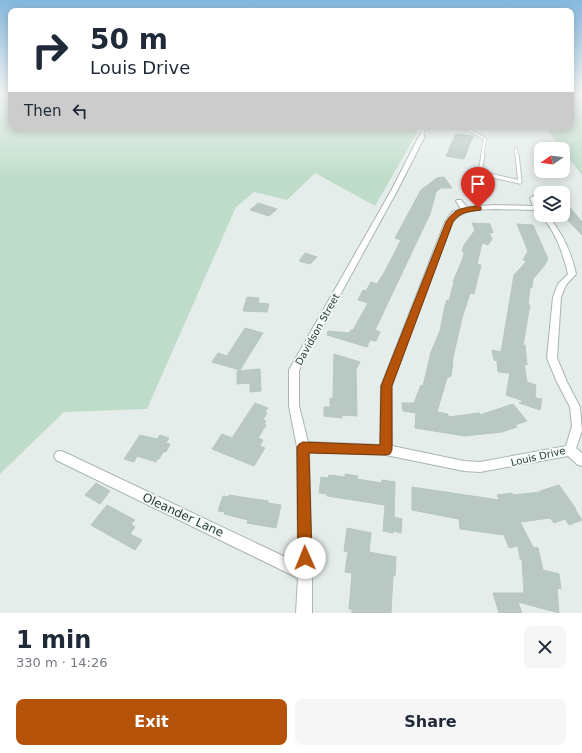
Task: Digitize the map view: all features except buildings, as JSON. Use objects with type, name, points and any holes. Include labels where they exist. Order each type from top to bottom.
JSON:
[{"type":"street","name":"Davidson Street","points":[[304,613],[305,574],[303,447],[294,406],[294,370],[394,192],[423,130]]},
{"type":"street","points":[[459,201],[465,210]]},
{"type":"street","points":[[386,450],[386,386],[449,222],[455,214],[465,210],[478,208],[534,212]]},
{"type":"street","name":"Louis Drive","points":[[303,447],[386,450],[464,466],[480,467],[570,450],[578,426],[575,407],[552,358],[557,297],[562,284],[572,274],[563,241],[550,222]]},
{"type":"street","points":[[570,450],[582,461]]},
{"type":"street","name":"Oleander Lane","points":[[60,456],[305,574]]},
{"type":"lane","points":[[470,130],[485,139],[480,174],[520,182],[516,149]]},
{"type":"green space","points":[[0,122],[8,122],[8,130],[416,130],[417,133],[375,206],[315,173],[287,200],[254,192],[236,207],[147,409],[64,412],[0,474]]},
{"type":"green space","points":[[574,122],[582,122],[582,175],[570,159],[570,142],[557,142],[547,130],[574,130]]},
{"type":"route","points":[[305,558],[303,447],[386,450],[386,386],[449,222],[455,214],[465,210],[478,208]]}]
